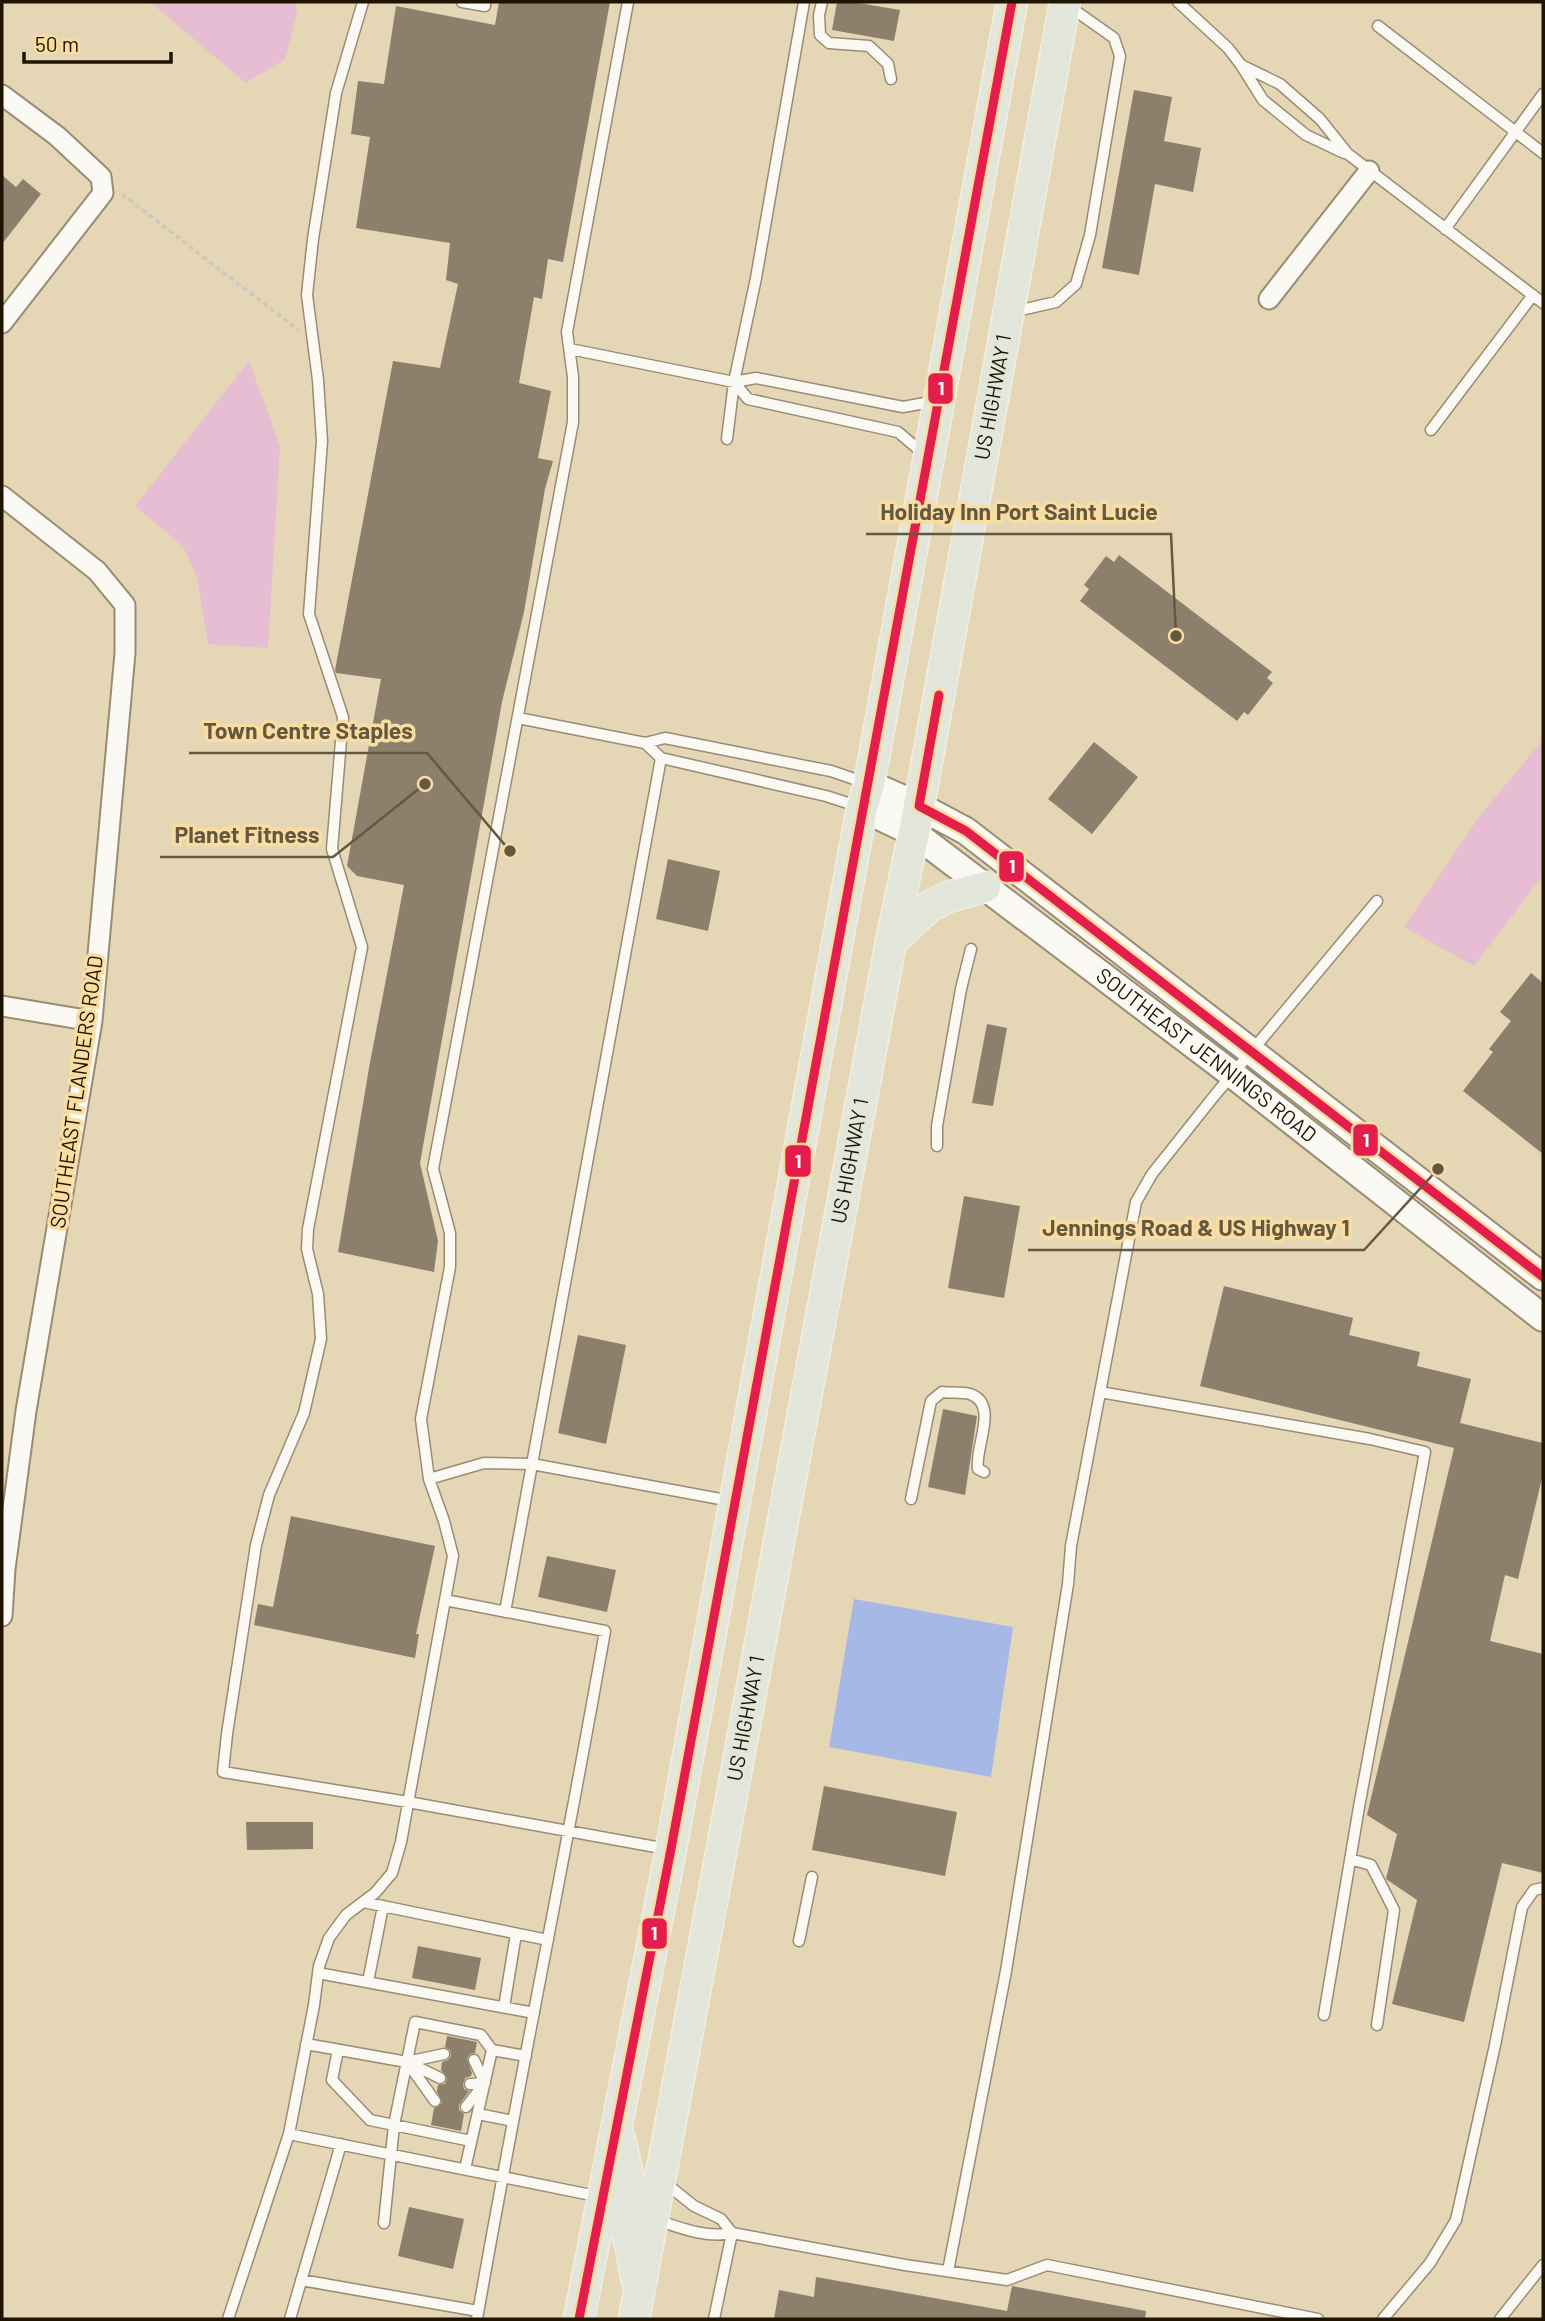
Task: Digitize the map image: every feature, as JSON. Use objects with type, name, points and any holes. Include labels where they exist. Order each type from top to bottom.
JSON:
[{"type":"main road","points":[[579,2319],[671,1849],[1012,2]]},
{"type":"main road","name":"US HIGHWAY 1","points":[[636,2307],[891,942],[917,819],[1064,2]]},
{"type":"main road","points":[[891,942],[930,906],[948,897],[985,887]]},
{"type":"main road","points":[[618,2129],[632,2192],[653,2219]]},
{"type":"main road","points":[[603,2202],[627,2230],[636,2307]]},
{"type":"street","points":[[2,95],[57,136],[102,185],[2,323]]},
{"type":"street","points":[[1269,299],[1369,171]]},
{"type":"street","name":"SOUTHEAST FLANDERS ROAD","points":[[2,496],[97,571],[125,605],[125,653],[92,1021],[26,1411],[5,1569],[2,1616]]},
{"type":"street","name":"SOUTHEAST JENNINGS ROAD","points":[[865,796],[917,819],[967,831],[1543,1277]]},
{"type":"street","name":"SOUTHEAST JENNINGS ROAD","points":[[917,819],[985,887],[1232,1074],[1543,1318]]},
{"type":"street","points":[[2,1006],[92,1021]]},
{"type":"lane","points":[[363,2],[336,93],[307,295],[318,380],[321,441],[309,614],[343,718],[332,849],[362,947],[308,1229],[307,1249],[318,1294],[321,1339],[304,1413],[269,1495],[256,1545],[223,1772],[671,1849]]},
{"type":"lane","points":[[462,2],[485,6],[485,2]]},
{"type":"lane","points":[[228,2319],[289,2134],[318,1973],[329,1938],[346,1915],[392,1873],[408,1802],[453,1556],[429,1479],[421,1419],[450,1266],[450,1233],[433,1169],[573,422],[573,377],[567,332],[628,2]]},
{"type":"lane","points":[[727,439],[734,382],[756,278],[804,2]]},
{"type":"lane","points":[[821,2],[820,35],[829,43],[869,47],[888,64],[891,79]]},
{"type":"lane","points":[[1008,313],[1056,302],[1076,284],[1090,235],[1120,56],[1114,38],[1064,2]]},
{"type":"lane","points":[[1178,2],[1228,48],[1263,100],[1306,135],[1348,155],[1543,303]]},
{"type":"lane","points":[[1378,26],[1543,153]]},
{"type":"lane","points":[[1241,65],[1280,84],[1320,119],[1348,155]]},
{"type":"lane","points":[[1445,229],[1543,94]]},
{"type":"lane","points":[[1431,429],[1533,295]]},
{"type":"lane","points":[[570,349],[734,382],[756,378],[903,407],[940,400]]},
{"type":"lane","points":[[734,382],[748,399],[898,432],[929,458]]},
{"type":"lane","points":[[518,718],[645,743],[664,738],[831,771],[865,796]]},
{"type":"lane","points":[[645,743],[661,758],[826,796],[865,796]]},
{"type":"lane","points":[[505,1612],[661,758]]},
{"type":"lane","points":[[948,2271],[1006,1971],[1068,1584],[1071,1545],[1136,1202],[1152,1174],[1232,1074],[1377,901]]},
{"type":"lane","points":[[937,1146],[937,1126],[961,989],[971,949]]},
{"type":"lane","points":[[911,1499],[931,1401],[942,1392],[971,1394],[981,1401],[986,1415],[976,1460],[978,1469],[984,1472]]},
{"type":"lane","points":[[1100,1392],[1370,1438],[1425,1452],[1324,2015]]},
{"type":"lane","points":[[429,1479],[484,1463],[532,1464],[735,1502]]},
{"type":"lane","points":[[301,2280],[477,2315],[570,1831],[605,1631],[445,1601]]},
{"type":"lane","points":[[1350,1859],[1371,1865],[1394,1910],[1377,2025]]},
{"type":"lane","points":[[799,1941],[812,1877]]},
{"type":"lane","points":[[1383,2319],[1430,2263],[1456,2220],[1522,1907],[1534,1890],[1543,1888]]},
{"type":"lane","points":[[363,1902],[548,1940]]},
{"type":"lane","points":[[368,1982],[383,1906]]},
{"type":"lane","points":[[505,2007],[516,1934]]},
{"type":"lane","points":[[318,1973],[534,2012]]},
{"type":"lane","points":[[384,2223],[394,2125],[415,2022],[481,2035],[492,2050],[526,2056]]},
{"type":"lane","points":[[306,2044],[407,2062],[440,2078]]},
{"type":"lane","points":[[338,2050],[332,2080],[370,2120],[471,2141]]},
{"type":"lane","points":[[465,2169],[492,2050]]},
{"type":"lane","points":[[407,2062],[444,2054]]},
{"type":"lane","points":[[474,2060],[485,2083]]},
{"type":"lane","points":[[407,2062],[435,2101]]},
{"type":"lane","points":[[470,2084],[485,2083]]},
{"type":"lane","points":[[466,2106],[485,2083]]},
{"type":"lane","points":[[478,2114],[513,2121]]},
{"type":"lane","points":[[289,2134],[502,2177],[603,2202]]},
{"type":"lane","points":[[289,2319],[341,2144]]},
{"type":"lane","points":[[660,2180],[673,2186],[694,2206],[721,2219],[732,2233],[714,2319]]},
{"type":"lane","points":[[653,2219],[720,2236],[732,2233],[1007,2280],[1047,2265],[1318,2319]]},
{"type":"lane","points":[[1500,2319],[1543,2265]]},
{"type":"path","points":[[102,185],[295,328],[312,337]]},
{"type":"shaded area","points":[[150,2],[295,2],[297,13],[285,59],[246,83]]},
{"type":"shaded area","points":[[249,361],[280,446],[268,648],[208,644],[197,577],[183,546],[135,506]]},
{"type":"shaded area","points":[[1543,740],[1543,875],[1474,966],[1404,927],[1479,817]]},
{"type":"water","points":[[854,1599],[1013,1627],[991,1777],[829,1747]]},
{"type":"building","points":[[499,2],[610,2],[563,262],[548,259],[542,299],[534,297],[519,383],[551,391],[538,458],[553,461],[545,489],[524,612],[502,702],[420,1163],[438,1241],[434,1272],[338,1252],[404,885],[357,876],[347,866],[381,679],[336,673],[335,670],[393,361],[440,368],[458,284],[446,280],[450,243],[356,228],[370,137],[351,134],[358,81],[384,84],[396,6],[495,25]]},
{"type":"building","points":[[837,2],[900,10],[894,41],[832,30]]},
{"type":"building","points":[[1134,90],[1172,97],[1164,141],[1201,148],[1193,192],[1155,184],[1139,275],[1102,268]]},
{"type":"building","points":[[2,175],[16,187],[23,179],[41,194],[2,244]]},
{"type":"building","points":[[1119,555],[1272,672],[1267,678],[1273,683],[1248,715],[1244,712],[1237,721],[1080,601],[1089,589],[1084,585],[1106,556],[1114,562]]},
{"type":"building","points":[[1094,742],[1138,777],[1092,834],[1048,799]]},
{"type":"building","points":[[668,859],[720,871],[708,931],[656,919]]},
{"type":"building","points":[[1531,973],[1543,983],[1543,1154],[1463,1091],[1493,1052],[1489,1049],[1511,1021],[1500,1012]]},
{"type":"building","points":[[987,1024],[1007,1028],[993,1106],[972,1103]]},
{"type":"building","points":[[964,1196],[1020,1206],[1004,1298],[948,1288]]},
{"type":"building","points":[[1224,1286],[1353,1318],[1349,1335],[1420,1352],[1417,1366],[1471,1379],[1460,1423],[1543,1443],[1543,1474],[1518,1579],[1505,1575],[1490,1641],[1543,1654],[1543,1873],[1502,1863],[1464,2022],[1392,2004],[1417,1900],[1386,1879],[1397,1834],[1367,1815],[1454,1448],[1200,1386]]},
{"type":"building","points":[[578,1335],[626,1345],[606,1444],[558,1433]]},
{"type":"building","points":[[943,1409],[977,1416],[965,1495],[928,1487]]},
{"type":"building","points":[[291,1516],[435,1546],[416,1634],[419,1634],[415,1658],[254,1625],[258,1604],[273,1607]]},
{"type":"building","points":[[547,1556],[616,1570],[607,1612],[538,1597]]},
{"type":"building","points":[[824,1786],[957,1812],[945,1876],[812,1850]]},
{"type":"building","points":[[246,1822],[313,1822],[313,1849],[247,1850]]},
{"type":"building","points":[[418,1946],[481,1958],[475,1990],[412,1978]]},
{"type":"building","points":[[447,2036],[477,2042],[475,2053],[470,2054],[467,2059],[472,2073],[465,2078],[464,2089],[469,2091],[459,2105],[459,2110],[464,2114],[461,2131],[431,2125],[434,2108],[442,2103],[437,2091],[438,2085],[445,2084],[447,2078],[441,2070],[442,2062],[451,2056],[450,2050],[445,2047]]},
{"type":"building","points":[[409,2207],[464,2219],[453,2269],[398,2256]]},
{"type":"building","points":[[816,2277],[1007,2311],[1012,2286],[1146,2311],[1145,2319],[774,2319],[779,2290],[814,2297]]},
{"type":"transit line","name":"1","points":[[579,2319],[671,1849],[1012,2]]},
{"type":"transit line","name":"1","points":[[939,695],[919,806],[966,831],[1543,1277]]},
{"type":"place","name":"Holiday Inn Port Saint Lucie","points":[[1176,636]]},
{"type":"place","name":"Planet Fitness","points":[[425,784]]},
{"type":"place","name":"Town Centre Staples","points":[[510,851]]},
{"type":"place","name":"Jennings Road & US Highway 1","points":[[1438,1169]]}]
